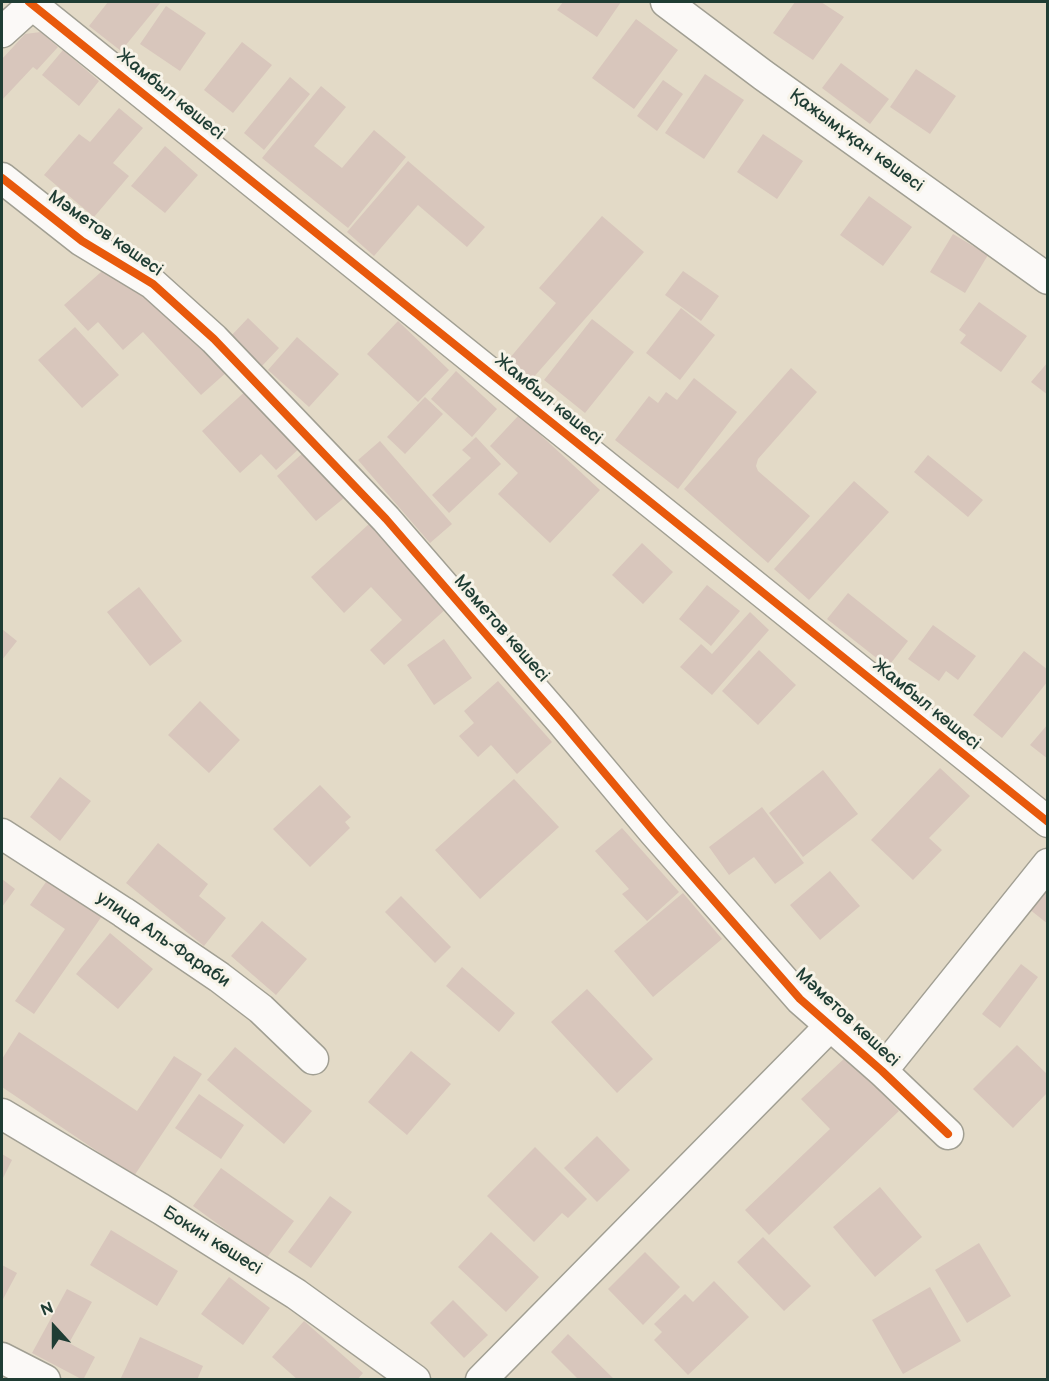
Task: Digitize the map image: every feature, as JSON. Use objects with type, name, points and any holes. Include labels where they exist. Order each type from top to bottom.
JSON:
[{"type":"street","name":"Қажымұқан көшесі","points":[[666,2],[1047,279]]},
{"type":"street","points":[[2,32],[31,3]]},
{"type":"street","name":"Жамбыл көшесі","points":[[31,3],[1047,822]]},
{"type":"street","name":"Мәметов көшесі","points":[[2,178],[82,241],[153,284],[214,339],[386,519],[800,999],[882,1071],[948,1134]]},
{"type":"street","name":"улица Аль-Фараби","points":[[2,834],[219,977],[261,1009],[314,1059]]},
{"type":"street","points":[[882,1071],[1047,864]]},
{"type":"street","name":"Мәметов көшесі","points":[[482,1380],[831,1025]]},
{"type":"street","name":"Бокин көшесі","points":[[2,1114],[296,1294],[415,1380]]},
{"type":"street","points":[[2,1358],[45,1380]]},
{"type":"building","points":[[108,2],[161,2],[121,51],[89,26]]},
{"type":"building","points":[[563,2],[621,2],[597,37],[557,10]]},
{"type":"building","points":[[795,2],[821,2],[844,17],[813,60],[773,33]]},
{"type":"building","points":[[166,6],[206,33],[180,71],[140,44]]},
{"type":"building","points":[[636,19],[678,50],[634,109],[592,78]]},
{"type":"building","points":[[41,32],[58,47],[37,70],[33,67],[2,100],[2,59],[25,34]]},
{"type":"building","points":[[242,42],[272,65],[233,113],[204,90]]},
{"type":"building","points":[[63,50],[99,81],[79,106],[42,75]]},
{"type":"building","points":[[841,63],[889,99],[870,124],[822,88]]},
{"type":"building","points":[[916,69],[956,96],[930,134],[890,107]]},
{"type":"building","points":[[705,74],[744,100],[704,159],[665,133]]},
{"type":"building","points":[[290,77],[310,94],[264,150],[244,133]]},
{"type":"building","points":[[663,80],[683,94],[657,131],[637,116]]},
{"type":"building","points":[[321,86],[346,107],[314,146],[342,168],[374,130],[406,157],[348,228],[262,158]]},
{"type":"building","points":[[119,108],[143,128],[113,163],[129,176],[94,217],[44,175],[79,134],[90,142]]},
{"type":"building","points":[[763,134],[803,161],[777,199],[737,172]]},
{"type":"building","points":[[165,146],[198,175],[165,213],[131,186]]},
{"type":"building","points":[[408,161],[485,227],[467,247],[418,205],[374,256],[347,232]]},
{"type":"building","points":[[869,196],[912,227],[883,266],[840,235]]},
{"type":"building","points":[[602,216],[644,252],[532,379],[509,359],[556,303],[539,288]]},
{"type":"building","points":[[953,234],[988,255],[965,293],[930,272]]},
{"type":"building","points":[[110,264],[136,293],[148,283],[228,371],[201,395],[143,332],[123,350],[98,322],[88,331],[64,305]]},
{"type":"building","points":[[683,271],[719,296],[701,321],[665,295]]},
{"type":"building","points":[[979,302],[1027,336],[1001,372],[960,343],[966,335],[959,330]]},
{"type":"building","points":[[681,308],[715,335],[680,380],[646,353]]},
{"type":"building","points":[[248,318],[279,348],[262,366],[231,336]]},
{"type":"building","points":[[592,319],[634,352],[585,413],[544,380]]},
{"type":"building","points":[[398,321],[449,370],[418,402],[367,354]]},
{"type":"building","points":[[75,327],[119,375],[82,408],[38,360]]},
{"type":"building","points":[[297,337],[339,374],[309,407],[268,370]]},
{"type":"building","points":[[1048,362],[1048,395],[1031,382]]},
{"type":"building","points":[[791,368],[817,392],[758,459],[756,466],[758,471],[810,516],[768,563],[684,489]]},
{"type":"building","points":[[456,371],[497,409],[472,437],[431,399]]},
{"type":"building","points":[[694,378],[737,412],[678,489],[615,440],[649,396],[658,403],[666,392],[677,400]]},
{"type":"building","points":[[250,387],[303,445],[276,470],[261,454],[240,473],[202,431]]},
{"type":"building","points":[[425,397],[443,414],[405,454],[387,437]]},
{"type":"building","points":[[519,415],[600,490],[550,543],[498,494],[518,473],[490,446]]},
{"type":"building","points":[[476,437],[501,464],[449,513],[432,495],[471,458],[462,450]]},
{"type":"building","points":[[380,441],[452,524],[430,543],[358,460]]},
{"type":"building","points":[[304,452],[344,498],[316,521],[277,476]]},
{"type":"building","points":[[928,455],[983,500],[968,517],[914,472]]},
{"type":"building","points":[[854,481],[889,512],[809,600],[774,569]]},
{"type":"building","points":[[369,524],[447,608],[384,665],[370,650],[402,620],[371,587],[344,613],[311,577]]},
{"type":"building","points":[[642,543],[673,572],[643,604],[612,575]]},
{"type":"building","points":[[707,585],[740,611],[711,646],[679,619]]},
{"type":"building","points":[[139,587],[182,641],[150,666],[107,612]]},
{"type":"building","points":[[848,593],[908,641],[888,667],[827,619]]},
{"type":"building","points":[[750,612],[769,630],[712,695],[680,667],[701,644],[712,654]]},
{"type":"building","points":[[933,625],[976,656],[958,680],[946,671],[939,681],[908,659]]},
{"type":"building","points":[[2,629],[17,641],[2,660]]},
{"type":"building","points":[[444,639],[472,678],[434,705],[407,665]]},
{"type":"building","points":[[759,650],[796,685],[758,725],[722,691]]},
{"type":"building","points":[[1024,651],[1048,670],[1048,681],[1002,738],[973,715]]},
{"type":"building","points":[[498,681],[552,742],[517,774],[491,745],[478,757],[459,736],[474,723],[464,711]]},
{"type":"building","points":[[200,701],[240,740],[209,773],[168,735]]},
{"type":"building","points":[[1048,724],[1048,759],[1030,745]]},
{"type":"building","points":[[940,768],[970,796],[929,838],[942,850],[913,880],[871,840]]},
{"type":"building","points":[[823,770],[858,814],[803,857],[769,813]]},
{"type":"building","points":[[60,777],[91,801],[60,841],[30,817]]},
{"type":"building","points":[[514,779],[559,827],[480,899],[435,850]]},
{"type":"building","points":[[320,785],[351,817],[345,822],[350,828],[310,867],[273,829]]},
{"type":"building","points":[[762,807],[804,863],[775,884],[754,857],[729,875],[709,847]]},
{"type":"building","points":[[622,828],[679,892],[647,921],[622,894],[629,889],[595,851]]},
{"type":"building","points":[[158,843],[208,884],[199,896],[226,918],[204,946],[126,883]]},
{"type":"building","points":[[830,871],[860,906],[820,940],[790,905]]},
{"type":"building","points":[[1048,877],[1048,924],[1024,905]]},
{"type":"building","points":[[2,879],[15,889],[2,907]]},
{"type":"building","points":[[48,879],[102,916],[34,1014],[15,1001],[65,929],[30,905]]},
{"type":"building","points":[[683,893],[722,939],[653,997],[614,951]]},
{"type":"building","points":[[401,896],[451,947],[435,963],[385,912]]},
{"type":"building","points":[[262,921],[307,959],[276,995],[231,956]]},
{"type":"building","points":[[110,933],[153,969],[118,1009],[76,974]]},
{"type":"building","points":[[1021,964],[1038,977],[1000,1028],[982,1014]]},
{"type":"building","points":[[462,967],[515,1013],[499,1032],[446,986]]},
{"type":"building","points":[[587,989],[653,1059],[617,1093],[551,1022]]},
{"type":"building","points":[[19,1032],[137,1111],[174,1056],[202,1074],[134,1176],[2,1087],[2,1059]]},
{"type":"building","points":[[1017,1045],[1048,1075],[1048,1092],[1013,1128],[973,1089]]},
{"type":"building","points":[[235,1047],[312,1111],[284,1144],[207,1080]]},
{"type":"building","points":[[411,1051],[451,1084],[407,1135],[368,1102]]},
{"type":"building","points":[[847,1056],[899,1111],[769,1235],[745,1210],[830,1129],[801,1099]]},
{"type":"building","points":[[199,1094],[244,1125],[221,1159],[175,1128]]},
{"type":"building","points":[[597,1136],[630,1170],[597,1202],[564,1168]]},
{"type":"building","points":[[535,1147],[587,1199],[568,1218],[562,1213],[534,1242],[487,1196]]},
{"type":"building","points":[[2,1154],[12,1160],[2,1180]]},
{"type":"building","points":[[221,1168],[294,1221],[266,1259],[193,1206]]},
{"type":"building","points":[[880,1187],[922,1237],[875,1277],[833,1227]]},
{"type":"building","points":[[330,1196],[352,1212],[311,1268],[288,1252]]},
{"type":"building","points":[[111,1230],[178,1271],[157,1306],[90,1265]]},
{"type":"building","points":[[491,1232],[539,1277],[506,1312],[458,1267]]},
{"type":"building","points":[[763,1237],[811,1286],[784,1311],[737,1262]]},
{"type":"building","points":[[979,1243],[1011,1296],[967,1323],[935,1270]]},
{"type":"building","points":[[645,1252],[680,1287],[643,1325],[608,1289]]},
{"type":"building","points":[[2,1265],[17,1273],[2,1301]]},
{"type":"building","points":[[229,1277],[270,1308],[243,1345],[201,1314]]},
{"type":"building","points":[[714,1281],[749,1317],[688,1375],[654,1340],[662,1332],[654,1324],[685,1294],[693,1302]]},
{"type":"building","points":[[930,1287],[961,1341],[903,1374],[872,1320]]},
{"type":"building","points":[[67,1289],[92,1302],[69,1343],[95,1357],[83,1380],[32,1353]]},
{"type":"building","points":[[453,1300],[488,1335],[464,1358],[430,1323]]},
{"type":"building","points":[[304,1321],[363,1373],[357,1380],[298,1380],[272,1357]]},
{"type":"building","points":[[568,1334],[615,1380],[579,1380],[551,1352]]},
{"type":"building","points":[[140,1337],[203,1366],[197,1380],[120,1380]]},
{"type":"cycle path","points":[[29,2],[1048,822]]},
{"type":"cycle path","points":[[2,178],[82,241],[153,284],[214,339],[386,519],[800,999],[882,1071],[948,1134]]}]
